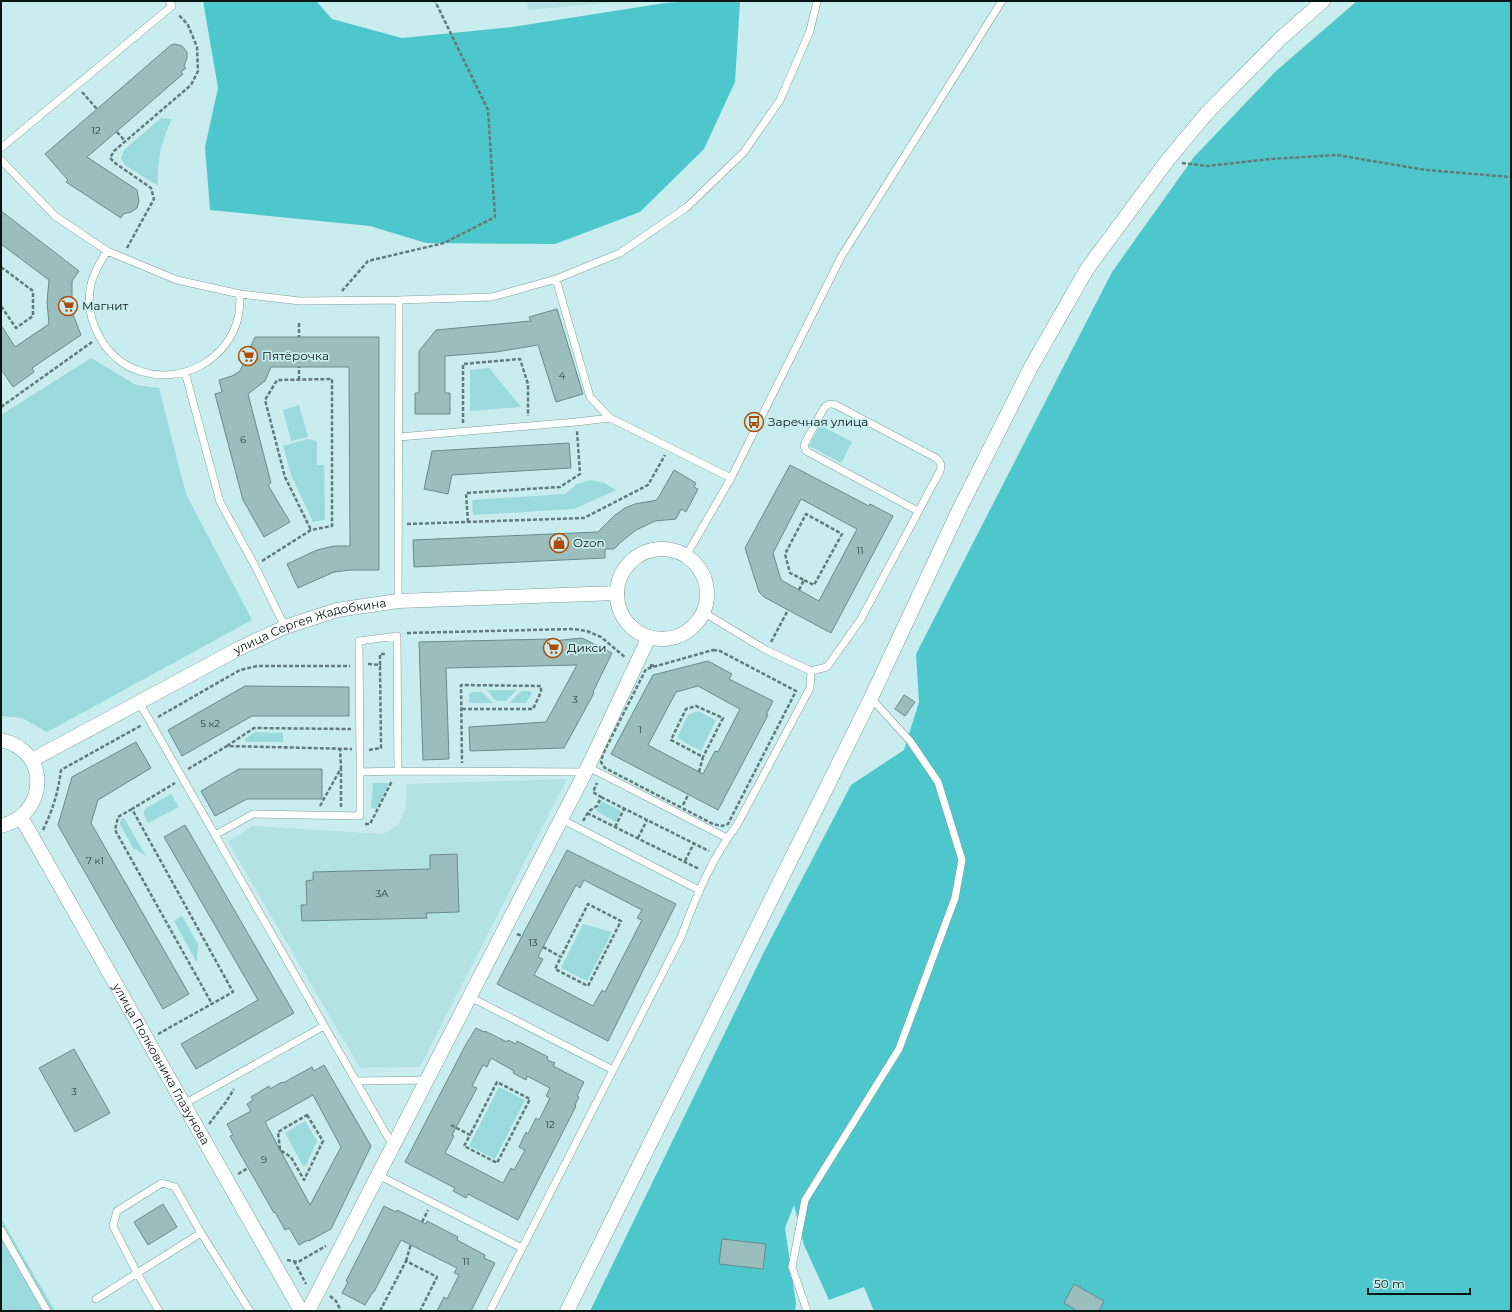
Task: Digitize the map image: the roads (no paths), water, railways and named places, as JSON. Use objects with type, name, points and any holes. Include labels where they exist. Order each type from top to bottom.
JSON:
[{"type":"street","points":[[567,1311],[871,698],[957,514],[1031,367],[1087,269],[1167,161],[1206,114],[1280,39],[1323,1]]},
{"type":"street","points":[[663,549],[675,551],[686,556],[695,563],[702,573],[706,584],[706,607],[701,618],[684,634],[673,638],[661,639],[638,633],[622,616],[618,605],[617,593],[619,581],[624,570],[631,561],[641,554],[652,550],[663,549]]},
{"type":"street","name":"улица Сергея Жадобкина","points":[[32,760],[238,648],[285,627],[337,610],[398,601],[617,593]]},
{"type":"street","points":[[308,1311],[587,770],[649,637]]},
{"type":"street","points":[[1,740],[17,746],[25,752],[32,760],[38,780],[34,801],[28,810],[21,817],[1,826]]},
{"type":"street","name":"улица Полковника Глазунова","points":[[21,817],[301,1311]]},
{"type":"lane","points":[[1,160],[55,216],[107,252],[177,280],[240,294],[300,300],[399,300],[492,297],[556,278],[620,252],[687,207],[744,152],[780,100],[810,31],[817,1]]},
{"type":"lane","points":[[686,556],[731,478],[841,257],[1002,1]]},
{"type":"lane","points":[[1,148],[77,85],[170,3]]},
{"type":"lane","points":[[107,252],[95,273],[91,284],[90,297],[93,321],[99,337],[111,353],[131,367],[143,372],[155,375],[185,372],[202,366],[212,359],[228,340],[238,318],[240,294]]},
{"type":"lane","points":[[556,278],[590,397],[610,418],[731,478]]},
{"type":"lane","points":[[398,601],[399,300]]},
{"type":"lane","points":[[185,372],[220,502],[255,566],[285,627]]},
{"type":"lane","points":[[703,612],[766,650],[811,671],[827,666],[861,619],[942,467],[940,461],[832,403],[827,405],[806,441],[804,446],[806,451],[918,512]]},
{"type":"lane","points":[[399,437],[610,418]]},
{"type":"lane","points":[[215,835],[253,814],[360,816],[359,641],[397,636],[398,771]]},
{"type":"lane","points":[[490,1311],[681,937],[699,890],[727,838],[737,825],[810,688],[811,671]]},
{"type":"lane","points":[[807,1311],[792,1268],[805,1200],[898,1049],[955,898],[962,860],[938,782],[910,741],[871,698]]},
{"type":"lane","points":[[139,702],[393,1146]]},
{"type":"lane","points":[[360,772],[603,771],[727,838]]},
{"type":"lane","points":[[561,819],[699,890]]},
{"type":"lane","points":[[470,997],[613,1070]]},
{"type":"lane","points":[[184,1104],[324,1026]]},
{"type":"lane","points":[[356,1081],[427,1080]]},
{"type":"lane","points":[[378,1174],[522,1248]]},
{"type":"lane","points":[[159,1311],[137,1273],[113,1226],[117,1211],[162,1183],[175,1187],[200,1233],[250,1311]]},
{"type":"lane","points":[[1,1230],[47,1311]]},
{"type":"lane","points":[[96,1299],[200,1233]]},
{"type":"place","name":"Магнит","points":[[68,306]]},
{"type":"place","name":"Пятёрочка","points":[[248,356]]},
{"type":"place","name":"Заречная улица","points":[[754,422]]},
{"type":"place","name":"Ozon","points":[[559,543]]},
{"type":"place","name":"Дикси","points":[[553,648]]}]
